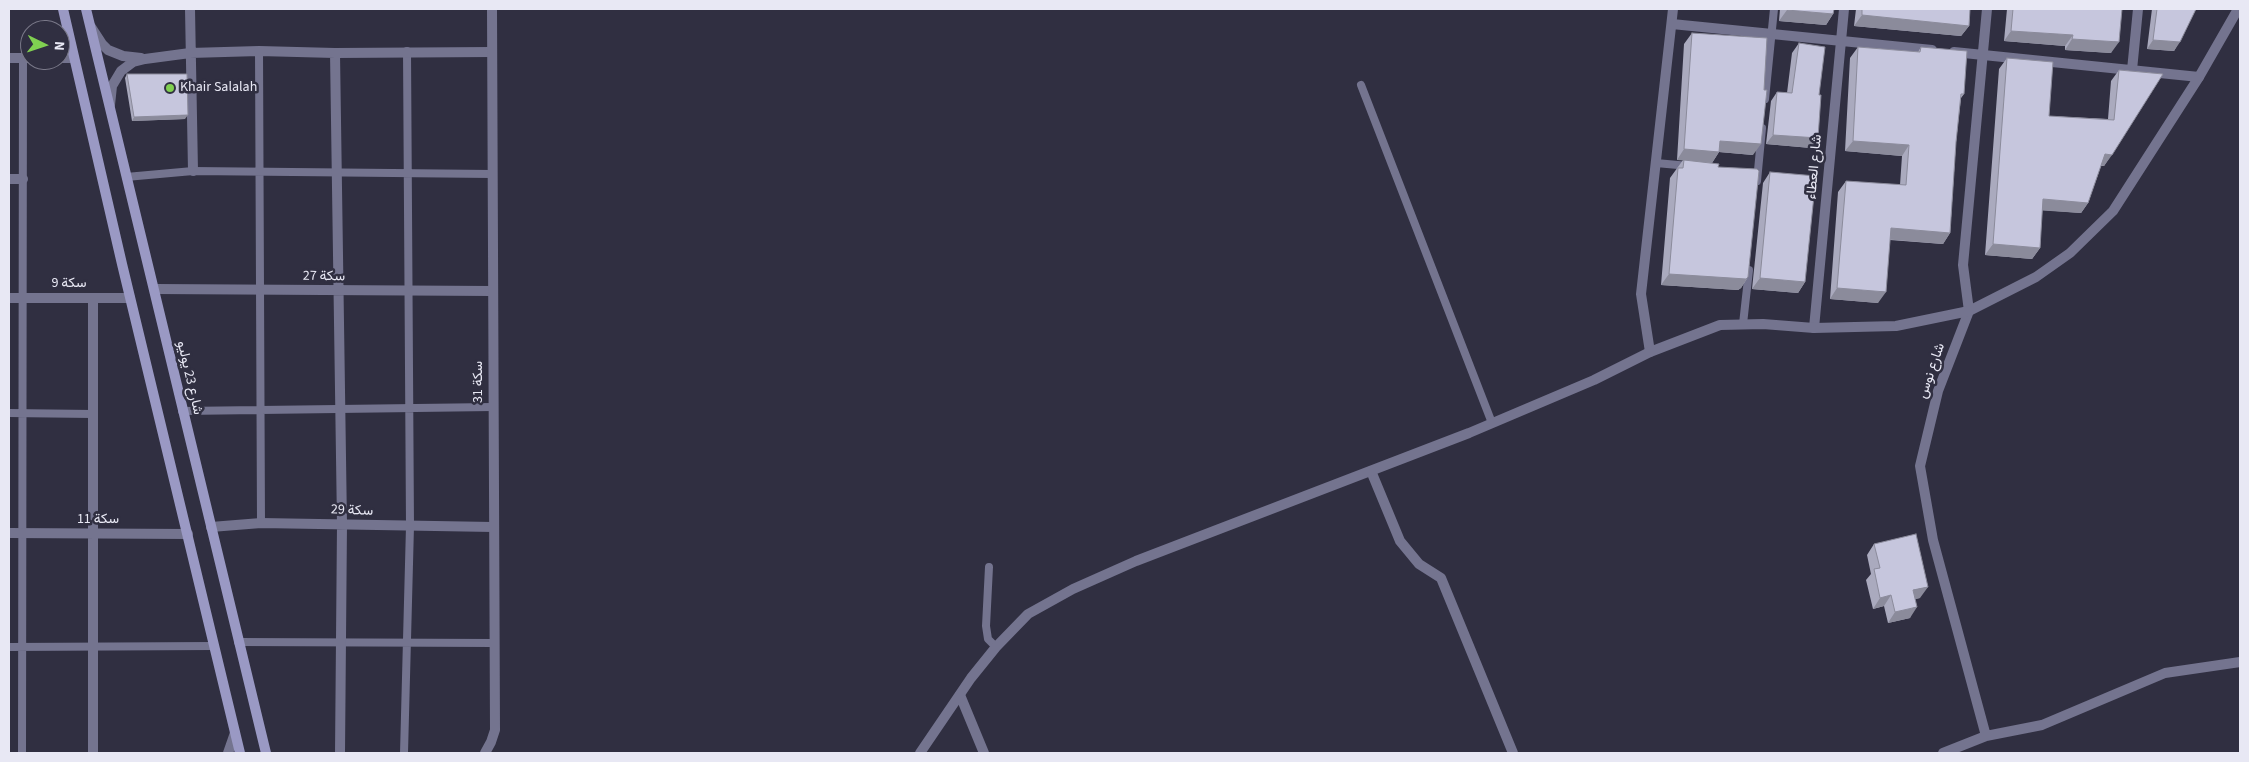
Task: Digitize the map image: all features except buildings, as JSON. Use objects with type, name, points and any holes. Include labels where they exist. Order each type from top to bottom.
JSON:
[{"type":"main road","points":[[63,9],[130,298],[240,753]]},
{"type":"main road","name":"شارع 23 يوليو","points":[[86,9],[266,753]]},
{"type":"street","points":[[190,9],[193,171]]},
{"type":"street","name":"سكة 31","points":[[485,753],[495,730],[492,9]]},
{"type":"street","points":[[1650,352],[1641,294],[1673,9]]},
{"type":"street","name":"شارع العطاء","points":[[1814,328],[1844,9]]},
{"type":"street","name":"شارع نوس","points":[[1986,736],[1933,540],[1920,466],[1938,391],[1969,311],[1964,265],[1987,9]]},
{"type":"street","points":[[2132,70],[2138,9]]},
{"type":"street","points":[[920,753],[996,647],[1028,614],[1073,589],[1136,561],[1492,423],[1594,380],[1650,352],[1720,325],[1743,324],[1814,328],[1896,326],[1969,311],[2036,277],[2070,253],[2114,211],[2199,77],[2238,9]]},
{"type":"street","points":[[1672,24],[2199,77]]},
{"type":"street","points":[[90,25],[108,50],[123,56],[145,59]]},
{"type":"street","points":[[110,108],[112,86],[121,71],[133,62],[190,52],[492,52]]},
{"type":"street","points":[[335,53],[342,524],[339,642],[340,753]]},
{"type":"street","points":[[9,179],[22,179]]},
{"type":"street","name":"سكة 27","points":[[155,289],[492,291]]},
{"type":"street","name":"سكة 9","points":[[9,298],[130,298]]},
{"type":"street","points":[[93,298],[93,753]]},
{"type":"street","points":[[1371,471],[1400,541],[1419,564],[1441,578],[1513,753]]},
{"type":"street","name":"سكة 29","points":[[211,526],[261,523],[493,527]]},
{"type":"street","name":"سكة 11","points":[[9,533],[188,534]]},
{"type":"street","points":[[1943,753],[1986,736],[2042,725],[2165,673],[2240,662]]},
{"type":"street","points":[[960,695],[984,753]]},
{"type":"street","points":[[228,753],[235,733]]},
{"type":"lane","points":[[1764,109],[1774,9]]},
{"type":"lane","points":[[259,51],[261,523]]},
{"type":"lane","points":[[404,753],[410,526],[407,51]]},
{"type":"lane","points":[[22,753],[22,179],[26,70]]},
{"type":"lane","points":[[1361,85],[1492,423]]},
{"type":"lane","points":[[1756,193],[1763,118]]},
{"type":"lane","points":[[1656,163],[1702,168]]},
{"type":"lane","points":[[126,177],[193,171],[492,174]]},
{"type":"lane","points":[[1748,173],[1758,174]]},
{"type":"lane","points":[[1743,324],[1750,258]]},
{"type":"lane","points":[[182,411],[409,406],[493,407]]},
{"type":"lane","points":[[9,413],[93,414]]},
{"type":"lane","points":[[989,567],[986,626],[988,638],[996,647]]},
{"type":"lane","points":[[238,642],[494,643]]},
{"type":"lane","points":[[9,647],[214,646]]},
{"type":"place","name":"Khair Salalah","points":[[170,88]]}]
